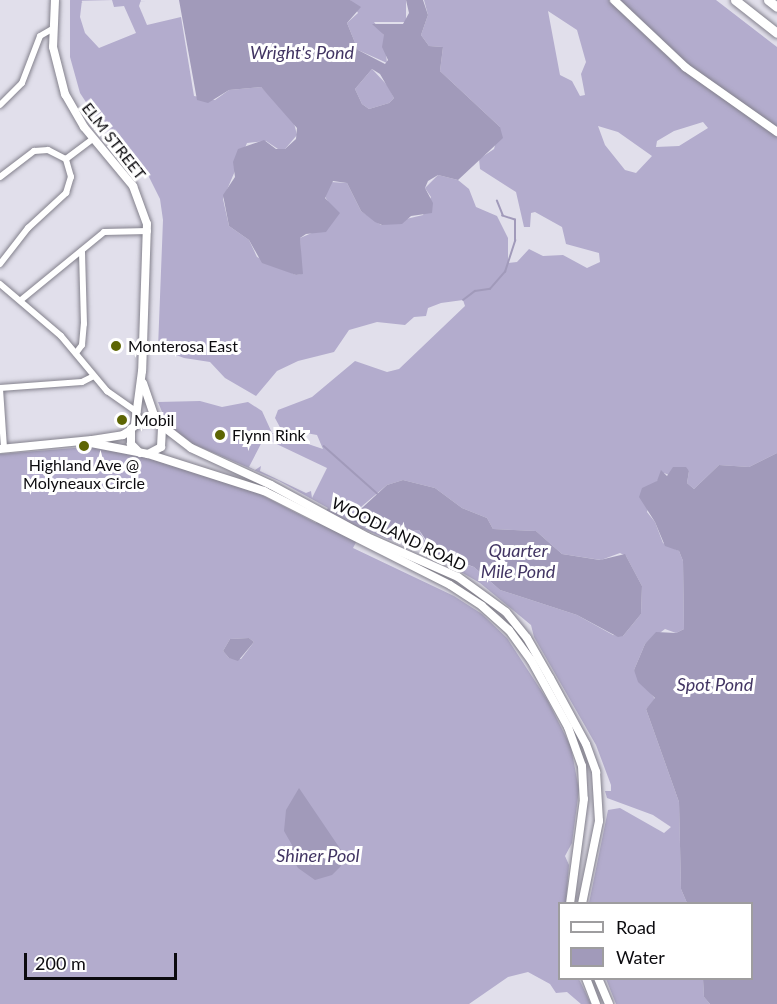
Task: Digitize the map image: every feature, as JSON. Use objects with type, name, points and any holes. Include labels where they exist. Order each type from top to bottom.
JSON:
[{"type":"highway","points":[[735,0],[777,33]]},
{"type":"highway","points":[[768,0],[777,7]]},
{"type":"main road","name":"ELM STREET","points":[[55,0],[52,28],[60,84],[71,107],[93,139],[135,190],[148,231],[142,371],[133,427]]},
{"type":"main road","points":[[614,0],[685,67],[777,132]]},
{"type":"main road","name":"ELM STREET","points":[[142,371],[145,396],[158,424]]},
{"type":"main road","points":[[2,449],[123,435],[133,427],[146,419],[158,424],[164,442],[158,450],[144,453],[131,444],[133,427]]},
{"type":"main road","name":"WOODLAND ROAD","points":[[158,424],[191,448],[443,581],[496,617],[531,660],[569,730],[579,758],[584,799],[570,902]]},
{"type":"main road","name":"WOODLAND ROAD","points":[[78,442],[144,453],[247,484],[337,526],[458,577],[497,604],[532,646],[591,754],[600,807],[582,902]]},
{"type":"main road","points":[[579,758],[591,754]]},
{"type":"main road","points":[[577,848],[592,852]]},
{"type":"main road","points":[[587,980],[596,1004]]},
{"type":"main road","points":[[599,980],[609,1004]]},
{"type":"street","points":[[0,105],[22,83],[40,36],[52,28]]},
{"type":"street","points":[[66,159],[93,139]]},
{"type":"street","points":[[0,177],[38,150],[53,151],[66,159],[71,177],[66,194],[28,228],[0,264]]},
{"type":"street","points":[[21,300],[109,230],[148,231]]},
{"type":"street","points":[[76,353],[82,345],[85,271],[82,251]]},
{"type":"street","points":[[66,263],[79,262],[85,271]]},
{"type":"street","points":[[0,284],[21,300],[76,353],[112,396],[137,412]]},
{"type":"street","points":[[2,449],[0,389],[82,382],[94,376]]},
{"type":"shaded area","points":[[70,0],[82,0],[80,17],[85,33],[99,48],[136,33],[124,6],[114,7],[112,0],[141,0],[139,6],[147,25],[181,17],[194,96],[215,100],[229,90],[261,87],[293,119],[297,135],[285,149],[281,151],[266,141],[247,143],[223,199],[229,226],[249,240],[257,257],[296,275],[301,274],[300,238],[326,227],[336,215],[324,195],[331,182],[347,183],[361,211],[381,225],[423,215],[431,197],[425,188],[438,175],[458,180],[469,189],[476,207],[497,216],[508,238],[508,263],[517,262],[529,249],[543,256],[563,255],[587,268],[600,262],[599,253],[566,244],[562,227],[535,212],[531,213],[530,227],[524,227],[516,192],[480,169],[479,159],[494,149],[500,127],[440,71],[443,47],[429,46],[421,35],[428,15],[424,0],[716,0],[777,47],[777,453],[749,467],[719,465],[694,489],[687,483],[689,471],[682,467],[672,470],[669,475],[664,473],[657,481],[647,512],[655,522],[663,543],[679,551],[683,561],[684,629],[676,633],[665,629],[645,644],[634,670],[655,699],[646,709],[679,802],[681,889],[687,902],[589,902],[608,810],[620,808],[664,833],[671,827],[653,815],[607,798],[605,791],[611,791],[611,785],[596,745],[534,637],[531,625],[480,583],[411,543],[390,540],[363,529],[353,548],[454,596],[482,614],[507,638],[548,701],[571,747],[579,790],[572,843],[565,856],[569,865],[566,902],[558,902],[558,980],[579,980],[591,1004],[581,1004],[567,992],[556,993],[550,984],[528,972],[508,977],[469,1004],[0,1004],[0,454],[99,446],[123,451],[246,487],[316,523],[328,508],[279,481],[193,444],[167,424],[158,402],[200,401],[222,407],[248,402],[262,411],[272,433],[279,434],[282,431],[275,418],[278,410],[312,397],[355,361],[387,372],[399,369],[465,306],[463,300],[441,303],[428,308],[426,316],[414,317],[405,325],[377,322],[349,330],[334,352],[298,361],[277,371],[256,396],[225,378],[210,362],[184,358],[158,348],[163,220],[160,199],[146,171],[101,125],[80,93],[70,57]],"holes":[[[548,11],[577,30],[586,62],[581,74],[585,95],[580,96],[572,81],[560,75]],[[703,122],[708,128],[679,146],[656,147],[657,141],[674,131]],[[598,126],[618,132],[652,156],[636,173],[625,170],[605,145]],[[295,431],[317,435],[323,449],[296,440]],[[264,438],[327,468],[312,498],[311,491],[306,493],[260,471],[261,466],[255,470],[249,467]],[[403,480],[435,488],[462,508],[487,518],[493,529],[536,531],[562,554],[601,560],[620,553],[626,556],[642,586],[641,614],[623,636],[613,635],[577,615],[500,590],[474,567],[443,558],[428,546],[419,530],[393,534],[379,526],[360,525],[361,507],[387,485]],[[249,638],[254,642],[241,659],[229,658],[223,651],[230,639]]]},
{"type":"shaded area","points":[[350,0],[406,0],[406,22],[374,22],[384,35],[387,63],[358,50],[347,23],[358,13]]},
{"type":"shaded area","points":[[372,69],[388,86],[394,98],[389,103],[369,109],[362,104],[355,89]]},
{"type":"shaded area","points":[[606,980],[703,980],[704,997],[710,1004],[616,1004]]},
{"type":"water","name":"Wright's Pond","points":[[179,0],[350,0],[361,7],[347,23],[358,50],[385,64],[388,60],[382,47],[384,35],[372,24],[403,24],[409,13],[406,0],[423,0],[428,15],[421,35],[429,46],[443,47],[440,71],[500,127],[503,138],[458,180],[438,175],[428,181],[425,188],[433,203],[432,213],[411,216],[402,224],[382,225],[375,222],[361,211],[347,183],[333,181],[325,198],[340,213],[326,232],[306,234],[300,238],[303,274],[296,275],[262,263],[249,240],[229,226],[223,195],[235,177],[233,162],[238,149],[264,140],[276,149],[285,149],[296,139],[297,128],[261,87],[229,90],[208,103],[197,100]],"holes":[[[372,69],[380,74],[394,98],[389,103],[369,109],[362,104],[355,89]]]},
{"type":"water","name":"Spot Pond","points":[[777,453],[777,1004],[710,1004],[704,997],[703,980],[753,980],[753,902],[687,902],[681,889],[679,802],[646,709],[655,698],[638,682],[634,670],[645,644],[656,632],[676,633],[684,629],[683,561],[679,551],[665,546],[655,522],[639,497],[642,488],[657,481],[661,470],[667,476],[673,467],[686,467],[689,471],[687,483],[694,489],[719,465],[749,467]]},
{"type":"water","name":"Quarter Mile Pond","points":[[403,480],[435,488],[462,508],[487,518],[493,529],[536,531],[562,554],[600,560],[625,554],[642,586],[641,614],[623,636],[618,637],[577,615],[500,590],[474,567],[435,553],[419,530],[392,534],[379,526],[360,525],[350,519],[387,485]]},
{"type":"water","points":[[249,638],[254,642],[238,661],[229,658],[223,651],[230,639]]},
{"type":"water","name":"Shiner Pool","points":[[299,788],[341,850],[341,866],[332,875],[315,880],[298,868],[288,851],[292,845],[284,831],[286,810]]},
{"type":"waterway","points":[[463,300],[475,291],[490,289],[505,272],[515,241],[515,220],[503,216],[497,201]]},
{"type":"waterway","points":[[324,446],[377,493]]},
{"type":"place","name":"Monterosa East","points":[[116,346]]},
{"type":"place","name":"Mobil","points":[[122,420]]},
{"type":"place","name":"Flynn Rink","points":[[220,435]]},
{"type":"place","name":"Highland Ave @ Molyneaux Circle","points":[[84,446]]}]
